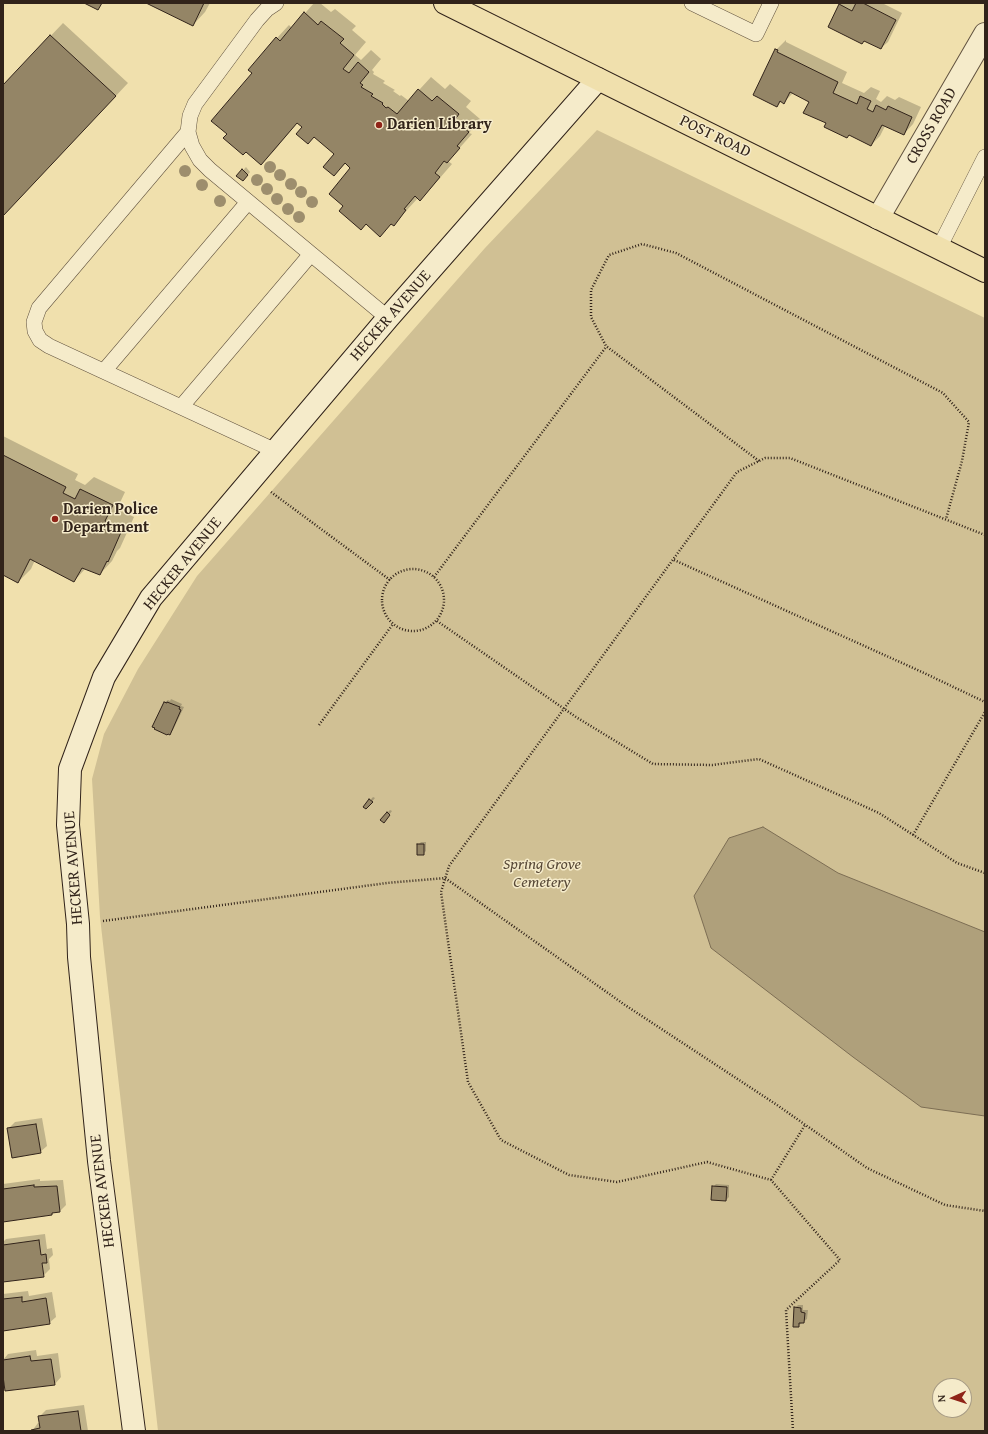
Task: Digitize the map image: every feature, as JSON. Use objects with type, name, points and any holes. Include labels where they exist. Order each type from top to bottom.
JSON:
[{"type":"main road","name":"POST ROAD","points":[[445,3],[985,271]]},
{"type":"street","name":"CROSS ROAD","points":[[878,218],[985,34]]},
{"type":"street","name":"HECKER AVENUE","points":[[134,1431],[99,1161],[79,957],[78,924],[68,825],[70,769],[104,677],[151,598],[388,318],[598,79]]},
{"type":"lane","points":[[276,3],[267,9],[257,20],[195,104],[190,116],[188,132],[192,146],[200,160],[248,202],[388,318]]},
{"type":"lane","points":[[692,3],[756,34],[771,3]]},
{"type":"lane","points":[[188,132],[39,308],[34,322],[35,331],[40,340],[49,346],[276,452]]},
{"type":"lane","points":[[939,248],[985,157]]},
{"type":"lane","points":[[104,371],[248,202]]},
{"type":"lane","points":[[181,407],[310,254]]},
{"type":"path","points":[[759,461],[606,346],[591,317],[591,290],[609,255],[642,244],[676,253],[943,393],[969,422],[962,461],[946,519]]},
{"type":"path","points":[[434,577],[606,346]]},
{"type":"path","points":[[793,1431],[786,1310],[840,1260],[771,1180],[707,1162],[617,1182],[569,1175],[501,1140],[468,1082],[440,892],[449,866],[737,472],[765,458],[790,458],[985,535]]},
{"type":"path","points":[[253,479],[390,580]]},
{"type":"path","points":[[674,560],[985,702]]},
{"type":"path","points":[[412,569],[423,571],[434,577],[441,587],[444,598],[443,610],[437,621],[427,628],[415,631],[403,630],[393,624],[386,614],[383,602],[384,590],[390,580],[400,572],[412,569]]},
{"type":"path","points":[[437,621],[564,709],[653,764],[712,765],[759,760],[878,813],[956,863],[985,873]]},
{"type":"path","points":[[319,725],[393,624]]},
{"type":"path","points":[[913,835],[985,712]]},
{"type":"path","points":[[78,924],[387,883],[445,878],[624,1005],[867,1168],[944,1206],[985,1211]]},
{"type":"path","points":[[771,1180],[805,1125]]},
{"type":"green space","name":"Spring Grove Cemetery","points":[[597,130],[985,318],[985,1431],[158,1431],[100,917],[92,779],[104,734],[138,669],[197,576],[485,248]]},
{"type":"shaded area","points":[[763,827],[838,873],[985,932],[985,1116],[921,1107],[711,948],[694,896],[729,838]]},
{"type":"building","points":[[84,3],[102,3],[98,10]]},
{"type":"building","points":[[146,3],[204,3],[193,26]]},
{"type":"building","points":[[856,3],[863,3],[896,20],[881,49],[864,41],[862,44],[828,27],[839,4],[852,11]]},
{"type":"building","name":"Darien Library","points":[[304,12],[318,25],[321,21],[344,39],[340,43],[354,55],[343,69],[349,73],[358,62],[369,72],[360,83],[363,85],[361,87],[373,94],[371,96],[383,103],[382,104],[386,108],[388,107],[397,114],[418,89],[432,101],[437,96],[459,114],[454,121],[469,132],[457,146],[460,148],[447,163],[444,161],[435,173],[440,177],[420,201],[415,196],[404,209],[406,210],[394,226],[391,224],[380,237],[366,224],[361,230],[339,211],[343,206],[329,194],[350,168],[345,163],[334,176],[323,167],[334,154],[314,137],[308,144],[296,134],[302,127],[297,123],[261,165],[246,152],[243,155],[223,138],[227,134],[211,121],[252,73],[248,70],[276,37],[280,41]]},
{"type":"building","points":[[50,35],[116,96],[3,216],[3,85]]},
{"type":"building","points":[[775,49],[778,50],[777,52],[838,82],[833,93],[857,104],[860,96],[871,101],[867,109],[873,112],[876,105],[886,110],[888,106],[912,117],[904,135],[882,125],[871,146],[849,135],[847,138],[824,127],[826,123],[803,113],[809,102],[790,92],[784,104],[780,101],[777,107],[753,95]]},
{"type":"building","points":[[242,169],[248,175],[243,181],[236,176]]},
{"type":"building","name":"Darien Police Department","points":[[3,455],[66,487],[63,493],[75,499],[80,489],[113,505],[105,521],[122,530],[108,562],[107,561],[100,575],[82,568],[74,582],[30,559],[18,583],[3,575]]},
{"type":"building","points":[[164,702],[180,707],[179,709],[181,710],[170,735],[167,735],[152,727]]},
{"type":"building","points":[[369,799],[373,802],[366,809],[363,807]]},
{"type":"building","points":[[387,812],[390,815],[384,823],[380,820]]},
{"type":"building","points":[[417,844],[424,844],[424,855],[417,855]]},
{"type":"building","points":[[36,1124],[41,1153],[12,1158],[7,1128]]},
{"type":"building","points":[[34,1185],[34,1187],[57,1186],[60,1212],[52,1213],[52,1215],[3,1222],[3,1189]]},
{"type":"building","points":[[712,1186],[727,1187],[726,1201],[711,1200]]},
{"type":"building","points":[[39,1240],[41,1255],[46,1254],[47,1263],[42,1263],[44,1277],[3,1282],[3,1245]]},
{"type":"building","points":[[22,1297],[22,1302],[46,1298],[50,1324],[3,1331],[3,1299]]},
{"type":"building","points":[[794,1307],[801,1308],[801,1312],[805,1313],[804,1323],[799,1323],[799,1327],[793,1327]]},
{"type":"building","points":[[30,1356],[31,1361],[51,1359],[55,1385],[5,1391],[3,1360]]},
{"type":"building","points":[[78,1411],[81,1431],[31,1431],[40,1428],[38,1416]]},
{"type":"place","name":"Darien Library","points":[[379,125]]},
{"type":"place","name":"Darien Police Department","points":[[55,519]]}]
